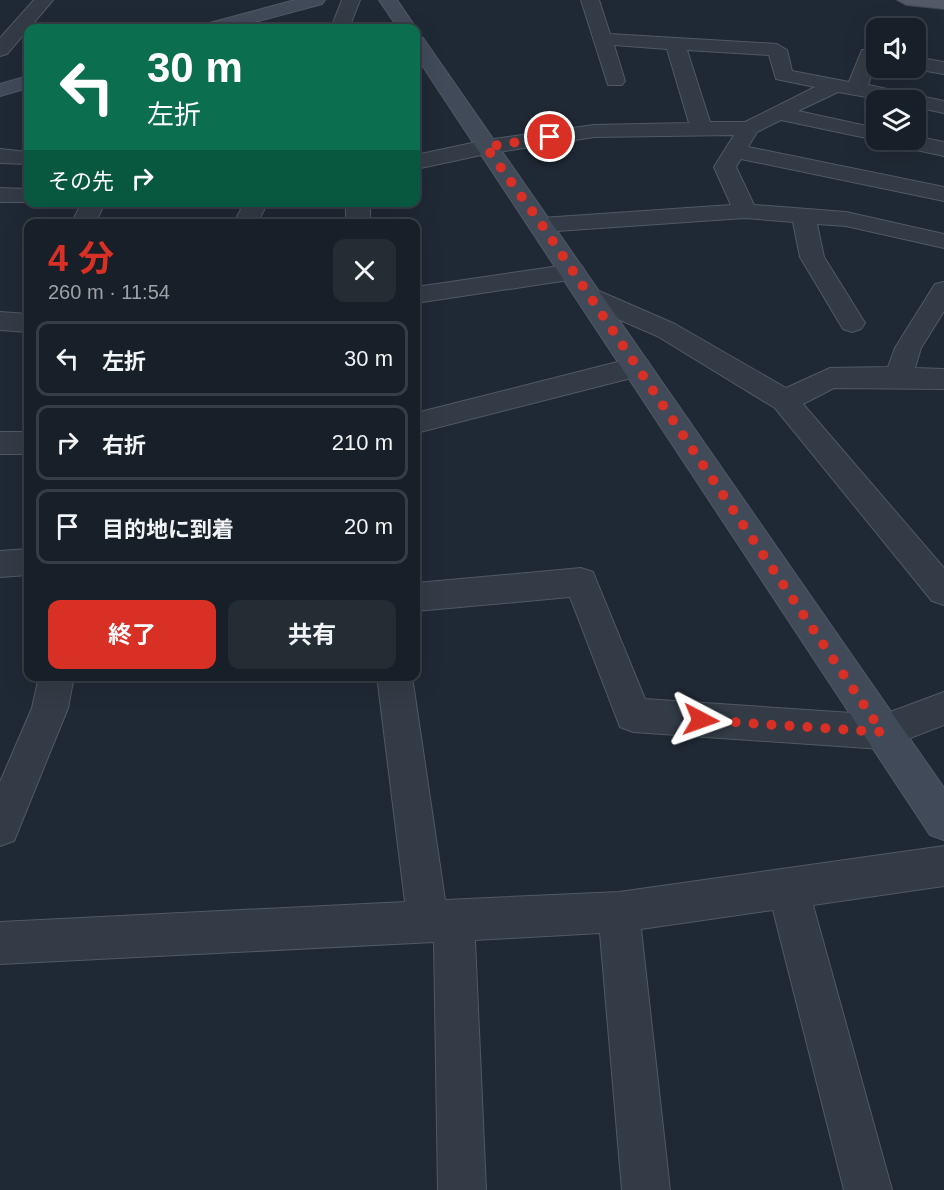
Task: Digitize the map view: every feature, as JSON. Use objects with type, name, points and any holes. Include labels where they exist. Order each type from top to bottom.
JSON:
[{"type":"main road","points":[[906,0],[944,4]]},
{"type":"street","points":[[0,50],[45,0]]},
{"type":"street","points":[[223,24],[268,6],[316,0]]},
{"type":"street","points":[[342,24],[351,0]]},
{"type":"street","points":[[388,0],[404,24]]},
{"type":"street","points":[[590,0],[615,81]]},
{"type":"street","points":[[603,39],[777,50],[783,75],[866,91]]},
{"type":"street","points":[[675,44],[701,129]]},
{"type":"street","points":[[420,48],[944,821]]},
{"type":"street","points":[[857,89],[866,63]]},
{"type":"street","points":[[926,65],[944,68]]},
{"type":"street","points":[[0,90],[24,83]]},
{"type":"street","points":[[420,161],[486,147],[594,131],[749,128],[835,85]]},
{"type":"street","points":[[926,103],[944,107]]},
{"type":"street","points":[[780,114],[866,132]]},
{"type":"street","points":[[745,211],[725,167],[749,128]]},
{"type":"street","points":[[926,145],[944,149]]},
{"type":"street","points":[[735,151],[934,192],[911,232]]},
{"type":"street","points":[[0,156],[24,158]]},
{"type":"street","points":[[0,195],[24,196]]},
{"type":"street","points":[[542,225],[745,211],[846,219],[944,241]]},
{"type":"street","points":[[804,216],[812,257],[852,323]]},
{"type":"street","points":[[420,294],[573,272]]},
{"type":"street","points":[[898,377],[908,348],[944,290]]},
{"type":"street","points":[[590,297],[666,330],[785,401],[944,591]]},
{"type":"street","points":[[420,422],[637,367]]},
{"type":"street","points":[[785,401],[830,378],[944,379]]},
{"type":"street","points":[[0,443],[24,443]]},
{"type":"street","points":[[0,564],[24,562]]},
{"type":"street","points":[[420,597],[581,582],[633,715],[882,732],[944,708]]},
{"type":"street","points":[[3,813],[50,708],[56,681]]},
{"type":"street","points":[[395,681],[441,921],[462,1190]]},
{"type":"street","points":[[0,943],[619,912],[944,867]]},
{"type":"street","points":[[788,888],[868,1190]]},
{"type":"street","points":[[619,912],[646,1190]]},
{"type":"route","points":[[550,137],[486,147],[542,225],[882,732],[701,720]]}]
